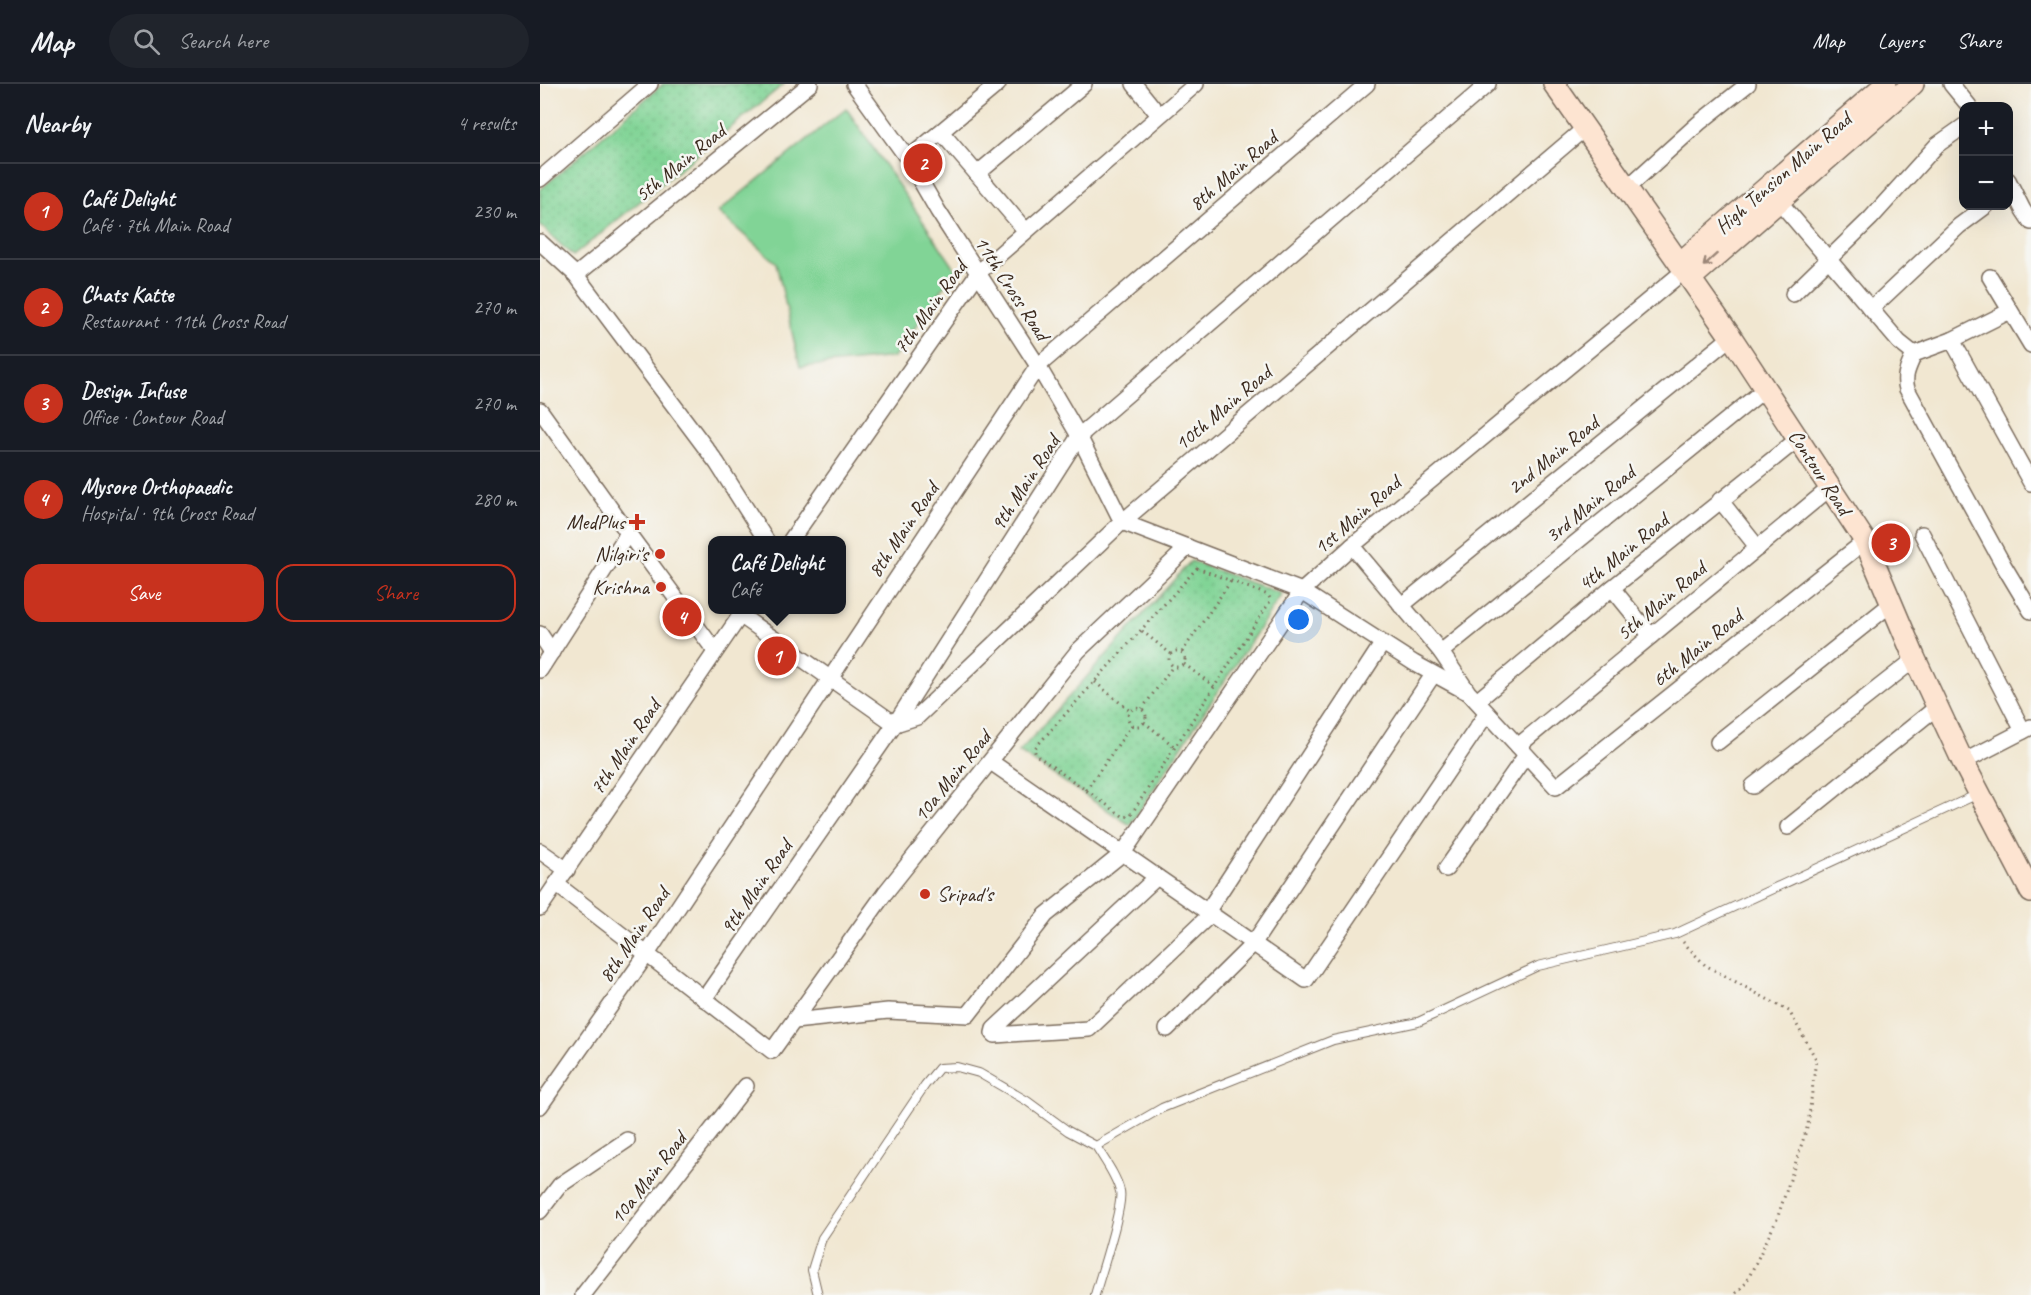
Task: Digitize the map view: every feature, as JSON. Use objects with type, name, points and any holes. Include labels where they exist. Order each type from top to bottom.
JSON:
[{"type":"main road","name":"Contour Road","points":[[1554,84],[1731,337],[1865,541],[1915,659],[1963,762],[2031,892]]},
{"type":"main road","name":"High Tension Main Road","points":[[1685,270],[1886,84]]},
{"type":"main road","points":[[1685,270],[1778,200],[1913,84]]},
{"type":"street","points":[[540,179],[650,84]]},
{"type":"street","name":"5th Main Road","points":[[576,275],[810,84]]},
{"type":"street","name":"11th Cross Road","points":[[854,84],[908,159],[938,211],[1038,366],[1079,436],[1122,522]]},
{"type":"street","points":[[908,159],[998,84]]},
{"type":"street","points":[[977,174],[1084,84]]},
{"type":"street","points":[[1134,84],[1160,115]]},
{"type":"street","name":"7th Main Road","points":[[794,536],[978,273],[1196,84]]},
{"type":"street","name":"8th Main Road","points":[[540,1106],[647,954],[1038,366],[1367,84]]},
{"type":"street","name":"9th Main Road","points":[[704,999],[896,724],[1079,436],[1488,84]]},
{"type":"street","points":[[1627,188],[1699,123],[1748,84]]},
{"type":"street","points":[[1951,84],[1966,102]]},
{"type":"street","name":"10th Main Road","points":[[896,724],[917,717],[1122,522],[1585,128]]},
{"type":"street","points":[[1793,294],[1871,218],[1937,145],[1959,130]]},
{"type":"street","points":[[941,132],[1026,231]]},
{"type":"street","points":[[2013,191],[2031,222]]},
{"type":"street","points":[[1778,200],[1899,342],[1914,354]]},
{"type":"street","points":[[1871,309],[1959,226],[1981,210]]},
{"type":"street","points":[[540,242],[576,275],[717,464],[763,536]]},
{"type":"street","name":"1st Main Road","points":[[794,1021],[888,1011],[968,1015],[1046,915],[1123,853],[1302,591],[1352,546],[1685,270]]},
{"type":"street","points":[[1990,277],[2031,345]]},
{"type":"street","points":[[2010,311],[1952,340],[1914,354],[1905,374],[1905,381],[1907,389],[2031,611]]},
{"type":"street","name":"2nd Main Road","points":[[1401,606],[1731,337]]},
{"type":"street","points":[[1952,340],[2031,483]]},
{"type":"street","name":"3rd Main Road","points":[[1414,663],[1765,389]]},
{"type":"street","points":[[540,410],[715,651]]},
{"type":"street","name":"4th Main Road","points":[[1253,944],[1306,980],[1478,702],[1612,588],[1798,439]]},
{"type":"street","name":"5th Main Road","points":[[1446,869],[1522,751],[1651,636],[1830,488]]},
{"type":"street","points":[[1720,500],[1758,548]]},
{"type":"street","points":[[1122,522],[1302,591],[1382,644],[1478,702]]},
{"type":"street","points":[[540,670],[628,533]]},
{"type":"street","points":[[1923,534],[2027,729],[1963,762]]},
{"type":"street","name":"6th Main Road","points":[[1522,751],[1556,787],[1865,541]]},
{"type":"street","points":[[1352,546],[1436,647],[1478,702],[1522,751]]},
{"type":"street","name":"10a Main Road","points":[[704,999],[772,1051],[885,893],[1078,651],[1188,547]]},
{"type":"street","points":[[1612,588],[1651,636]]},
{"type":"street","points":[[1718,742],[1892,604]]},
{"type":"street","name":"7th Main Road","points":[[540,908],[741,614]]},
{"type":"street","points":[[745,614],[896,724]]},
{"type":"street","points":[[540,634],[552,652]]},
{"type":"street","points":[[1157,877],[994,1029],[993,1033],[1089,1029],[1208,913],[1382,644]]},
{"type":"street","points":[[1753,786],[1915,659]]},
{"type":"street","points":[[1167,1029],[1253,944],[1433,675]]},
{"type":"street","points":[[1788,827],[1937,707]]},
{"type":"street","points":[[991,762],[1253,944]]},
{"type":"street","points":[[540,851],[567,870]]},
{"type":"street","points":[[556,884],[704,999]]},
{"type":"street","name":"10a Main Road","points":[[584,1295],[746,1086]]},
{"type":"street","points":[[540,1211],[560,1185],[627,1140]]},
{"type":"lane","points":[[1096,1146],[1162,1108],[1333,1040],[1418,1022],[1538,966],[1675,934],[1979,794]]},
{"type":"lane","points":[[818,1295],[812,1270],[822,1238],[925,1085],[939,1068],[957,1067],[979,1073],[1027,1101],[1068,1131],[1096,1146],[1113,1174],[1121,1194],[1119,1210],[1095,1295]]},
{"type":"path","points":[[1197,568],[1034,749],[1036,755],[1124,817],[1130,816],[1271,600]]},
{"type":"path","points":[[1182,652],[1231,581]]},
{"type":"path","points":[[1141,631],[1171,654]]},
{"type":"path","points":[[1182,652],[1176,651],[1171,654],[1169,660],[1173,666],[1179,667],[1184,664]]},
{"type":"path","points":[[1182,652],[1185,657],[1184,664]]},
{"type":"path","points":[[1184,664],[1215,687]]},
{"type":"path","points":[[1142,710],[1173,666]]},
{"type":"path","points":[[1095,682],[1130,711]]},
{"type":"path","points":[[1135,708],[1142,710],[1146,715],[1144,722],[1139,726],[1132,724],[1128,719],[1130,711],[1135,708]]},
{"type":"path","points":[[1144,722],[1175,747]]},
{"type":"path","points":[[1086,790],[1132,724]]},
{"type":"path","points":[[1675,934],[1705,965],[1789,1011],[1816,1059],[1808,1125],[1777,1219],[1746,1283],[1734,1295]]},
{"type":"green space","points":[[663,84],[784,84],[573,256],[540,225],[540,190]]},
{"type":"green space","points":[[846,108],[956,270],[894,357],[800,367],[776,263],[718,212]]},
{"type":"green space","points":[[1191,561],[1282,594],[1130,825],[1019,752]]},
{"type":"place","name":"Chats Katte","points":[[923,163]]},
{"type":"place","name":"MedPlus","points":[[637,522]]},
{"type":"place","name":"Design Infuse","points":[[1891,543]]},
{"type":"place","name":"Nilgiri's","points":[[660,554]]},
{"type":"place","name":"Krishna","points":[[661,587]]},
{"type":"place","name":"Mysore Orthopaedic","points":[[682,617]]},
{"type":"place","name":"Café Delight","points":[[777,656]]},
{"type":"place","name":"Sripad's","points":[[925,894]]}]
